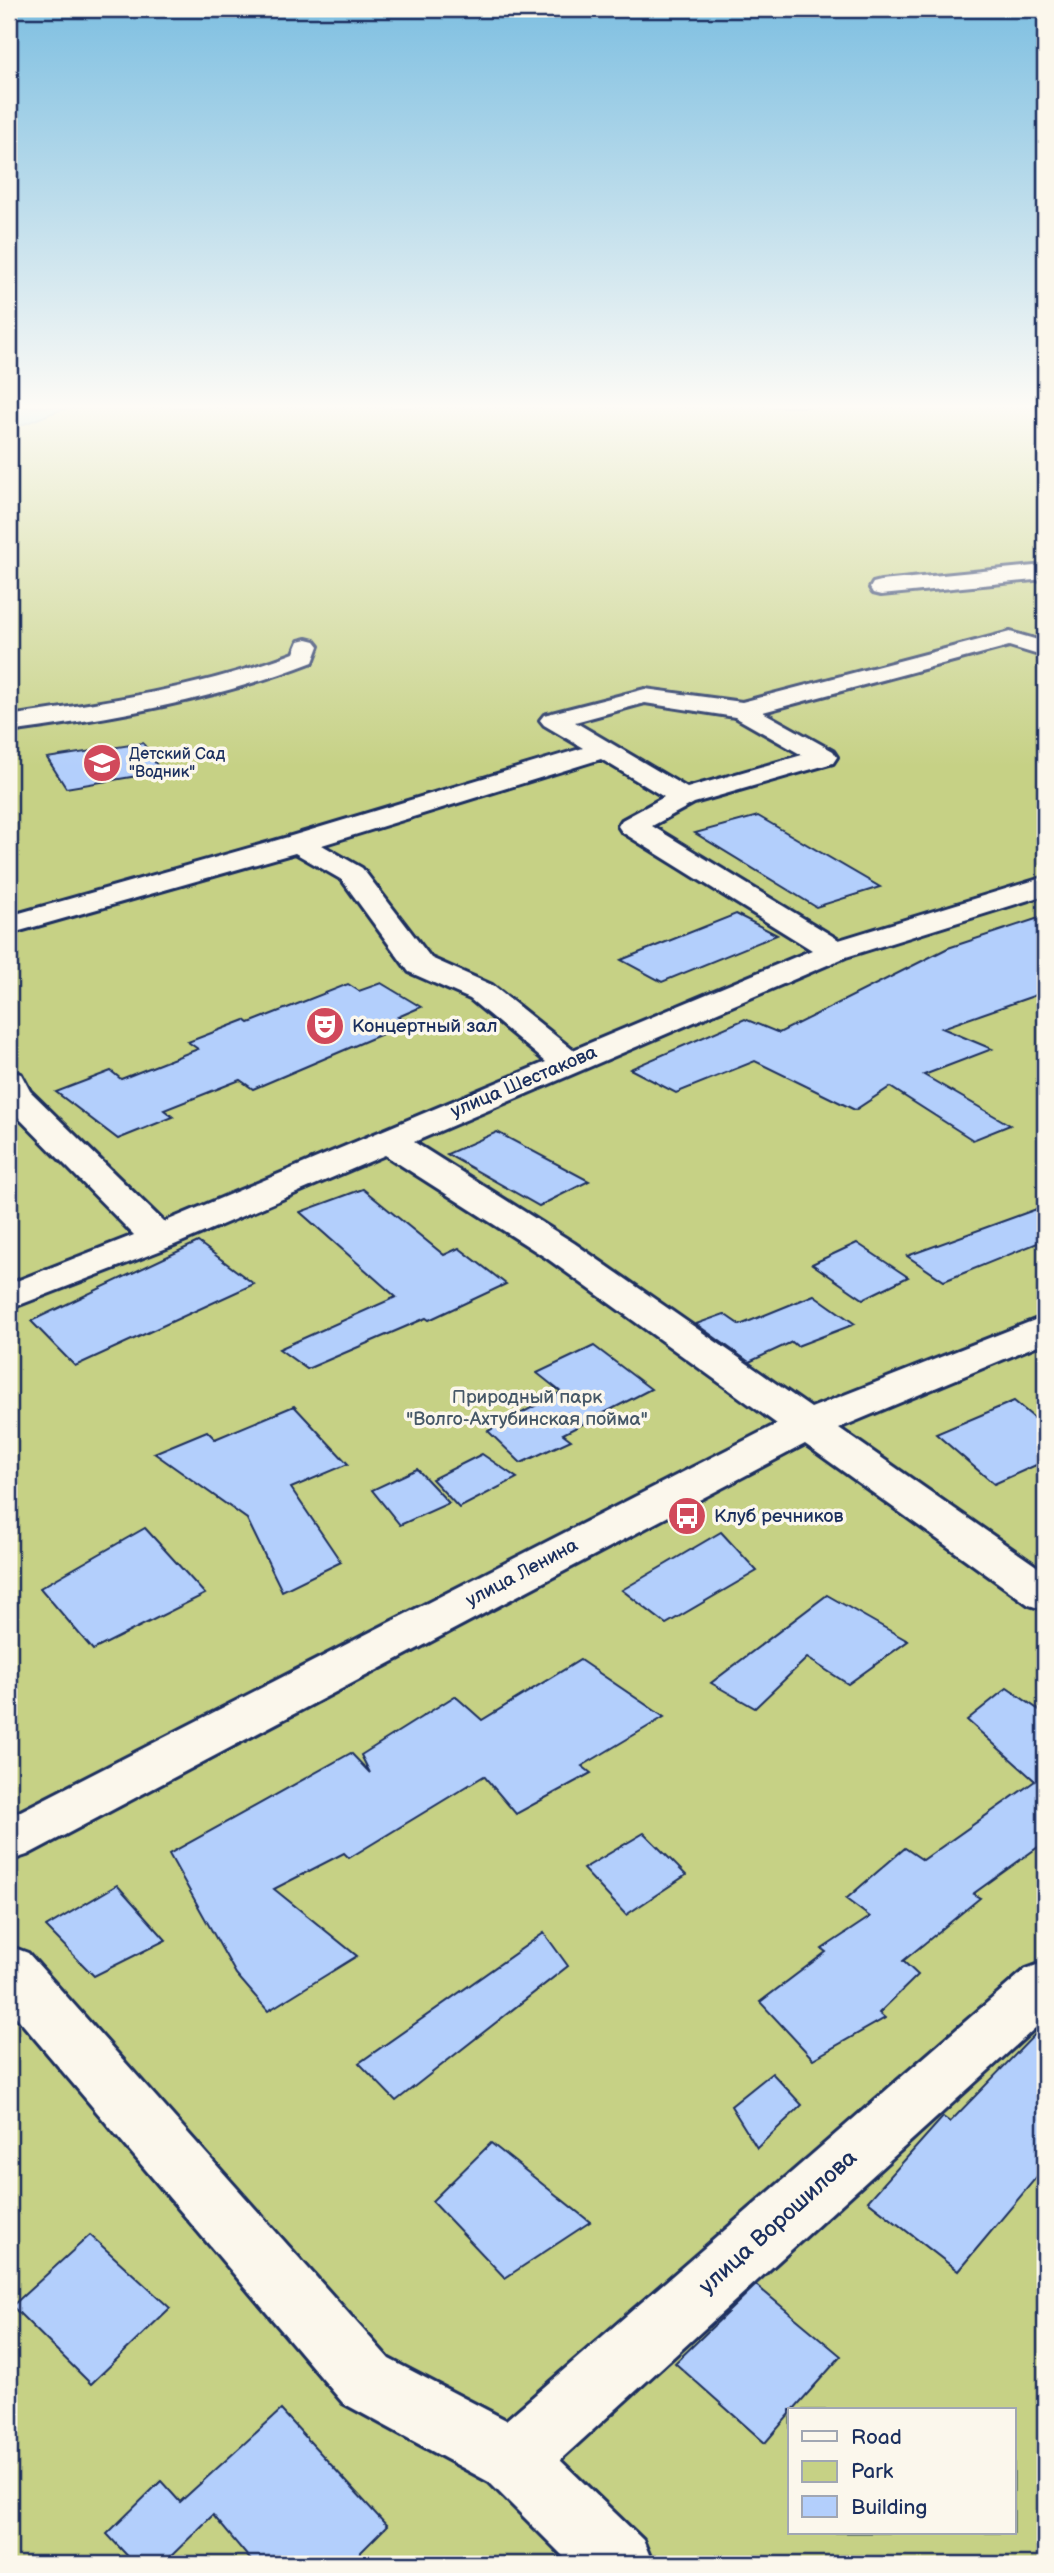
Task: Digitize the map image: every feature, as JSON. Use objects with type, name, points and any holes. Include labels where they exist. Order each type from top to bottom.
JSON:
[{"type":"street","points":[[881,588],[1045,572]]},
{"type":"street","points":[[742,710],[1010,639],[1045,638]]},
{"type":"street","points":[[1010,639],[1045,650]]},
{"type":"street","points":[[9,724],[160,700],[229,685],[305,657],[307,646]]},
{"type":"street","points":[[684,796],[553,720],[645,696],[742,710],[824,757],[684,796],[632,826],[835,951]]},
{"type":"street","points":[[9,925],[298,843],[604,750]]},
{"type":"street","points":[[298,843],[352,874],[420,965],[481,992],[568,1063]]},
{"type":"street","name":"улица Шестакова","points":[[9,1297],[159,1238],[835,951],[1045,886]]},
{"type":"street","points":[[9,1081],[15,1095],[159,1238]]},
{"type":"street","points":[[386,1140],[561,1251],[1045,1594]]},
{"type":"street","name":"улица Ленина","points":[[9,1841],[806,1426],[1045,1328]]},
{"type":"street","points":[[9,1969],[366,2381],[512,2459],[618,2564]]},
{"type":"street","name":"улица Ворошилова","points":[[512,2459],[1045,1985]]},
{"type":"green space","name":"Природный парк \"Волго-Ахтубинская пойма\"","points":[[9,527],[1045,527],[1045,2564],[9,2564]]},
{"type":"building","points":[[143,743],[161,772],[66,788],[47,758]]},
{"type":"building","points":[[758,816],[880,887],[816,907],[695,833]]},
{"type":"building","points":[[736,914],[777,935],[662,982],[621,960]]},
{"type":"building","points":[[1045,916],[1045,992],[942,1028],[992,1049],[924,1075],[1010,1125],[973,1140],[890,1087],[855,1110],[755,1061],[676,1093],[630,1069],[745,1019],[779,1033],[948,948]]},
{"type":"building","points":[[381,983],[421,1007],[398,1017],[408,1023],[253,1089],[240,1080],[164,1110],[173,1117],[118,1139],[56,1092],[111,1071],[121,1079],[198,1049],[188,1042],[245,1020],[249,1023],[348,984],[359,991]]},
{"type":"building","points":[[497,1132],[589,1181],[539,1206],[447,1154]]},
{"type":"building","points":[[363,1189],[444,1255],[459,1248],[506,1284],[429,1320],[426,1318],[307,1369],[279,1349],[396,1297],[300,1212]]},
{"type":"building","points":[[1045,1206],[1045,1240],[944,1281],[907,1256]]},
{"type":"building","points":[[198,1242],[254,1284],[75,1366],[31,1321]]},
{"type":"building","points":[[857,1243],[908,1277],[863,1299],[812,1264]]},
{"type":"building","points":[[814,1295],[855,1324],[797,1346],[792,1342],[749,1362],[696,1324],[724,1314],[740,1325]]},
{"type":"building","points":[[594,1346],[651,1389],[563,1434],[571,1440],[521,1463],[488,1431],[561,1392],[537,1373]]},
{"type":"building","points":[[1014,1401],[1045,1427],[1045,1461],[994,1484],[936,1434]]},
{"type":"building","points":[[294,1406],[348,1464],[291,1488],[341,1562],[282,1591],[247,1519],[154,1453],[207,1431],[215,1439]]},
{"type":"building","points":[[482,1454],[517,1478],[459,1508],[432,1479]]},
{"type":"building","points":[[417,1469],[449,1503],[400,1525],[372,1490]]},
{"type":"building","points":[[145,1528],[205,1594],[93,1650],[40,1588]]},
{"type":"building","points":[[721,1532],[757,1571],[666,1624],[622,1590]]},
{"type":"building","points":[[827,1595],[908,1641],[848,1684],[807,1658],[755,1708],[711,1683]]},
{"type":"building","points":[[580,1660],[664,1717],[582,1766],[591,1773],[516,1814],[484,1776],[349,1858],[344,1853],[274,1889],[357,1956],[268,2011],[236,1974],[169,1854],[351,1753],[370,1773],[361,1755],[455,1696],[482,1720]]},
{"type":"building","points":[[1007,1688],[1045,1714],[1045,1842],[973,1894],[980,1898],[903,1961],[918,1975],[879,2013],[885,2018],[813,2059],[760,2002],[826,1952],[822,1949],[870,1917],[846,1899],[905,1848],[923,1860],[1035,1781],[967,1720]]},
{"type":"building","points":[[644,1833],[686,1875],[626,1915],[583,1869]]},
{"type":"building","points":[[117,1885],[166,1940],[94,1976],[46,1927]]},
{"type":"building","points":[[544,1933],[568,1966],[396,2101],[359,2063]]},
{"type":"building","points":[[1045,2024],[1045,2167],[958,2271],[868,2201],[943,2117],[950,2122]]},
{"type":"building","points":[[772,2073],[802,2105],[757,2148],[731,2106]]},
{"type":"building","points":[[491,2143],[590,2222],[505,2278],[432,2201]]},
{"type":"building","points":[[90,2235],[170,2308],[91,2384],[12,2306]]},
{"type":"building","points":[[756,2285],[841,2356],[795,2408],[788,2408],[788,2416],[765,2443],[675,2363]]},
{"type":"building","points":[[281,2410],[387,2526],[349,2564],[254,2564],[213,2515],[163,2564],[135,2564],[107,2534],[161,2481],[180,2502]]},
{"type":"place","name":"Детский Сад \"Водник\"","points":[[102,763]]},
{"type":"place","name":"Концертный зал","points":[[325,1026]]},
{"type":"place","name":"Клуб речников","points":[[687,1516]]}]
